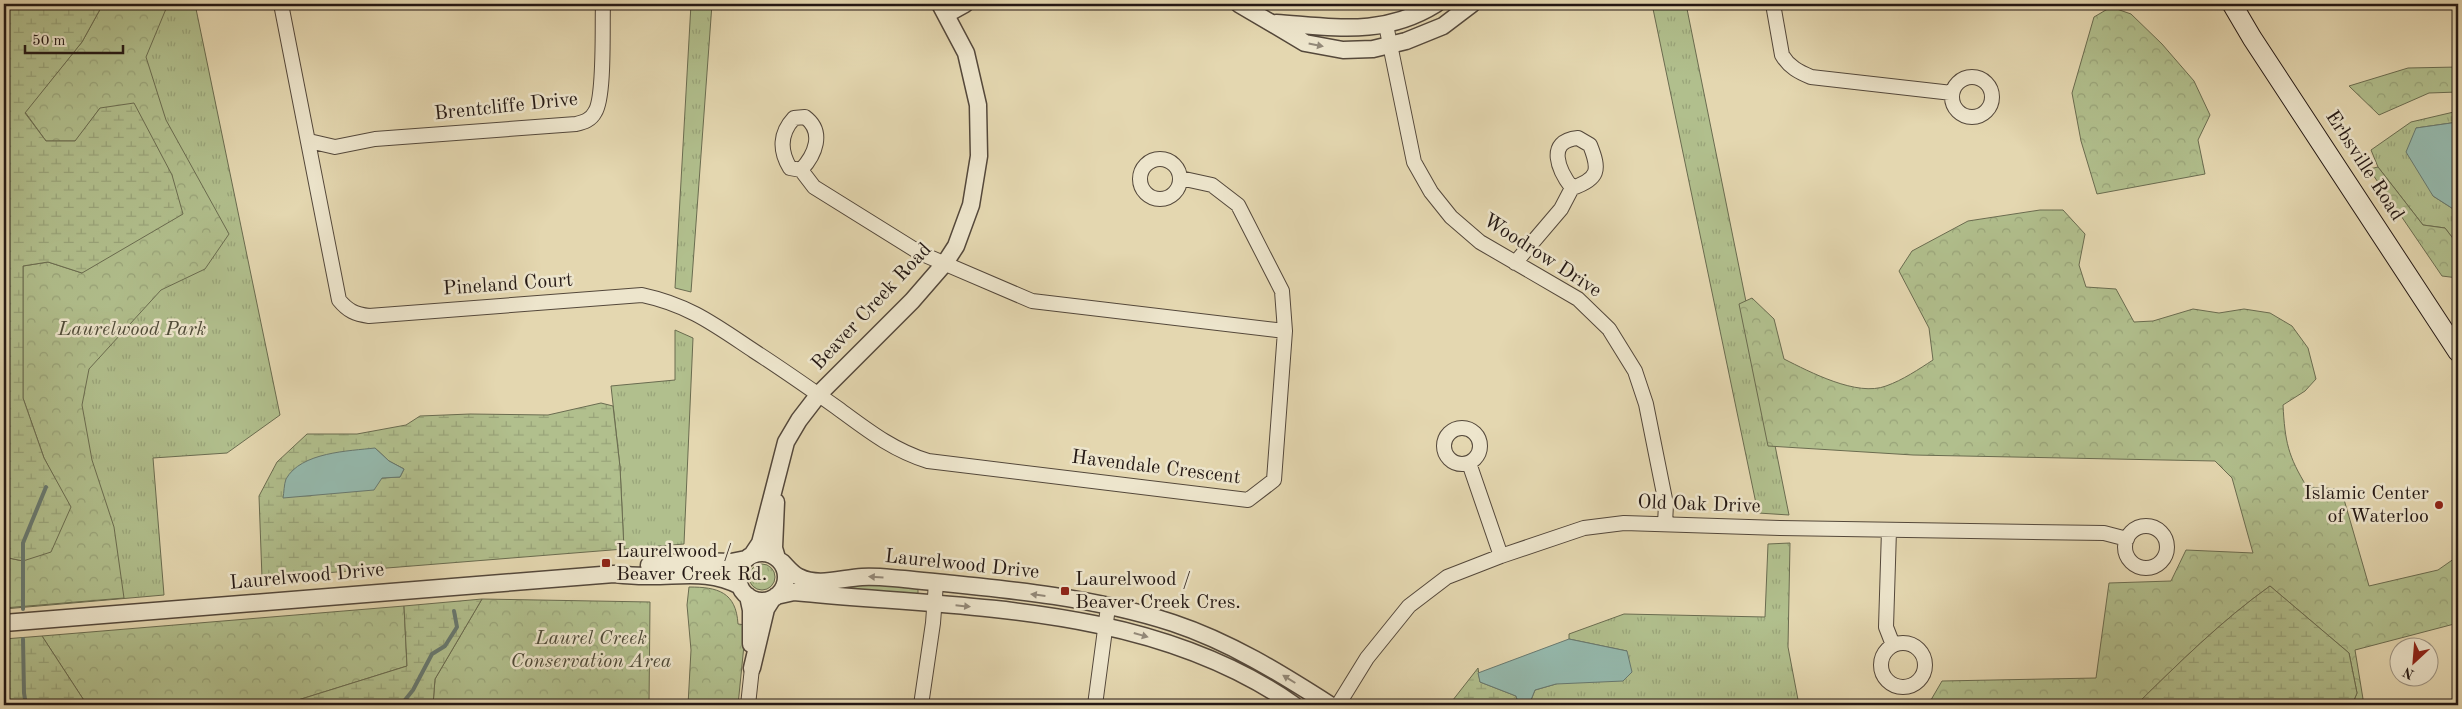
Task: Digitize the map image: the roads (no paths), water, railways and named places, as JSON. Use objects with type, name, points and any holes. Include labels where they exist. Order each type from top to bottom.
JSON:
[{"type":"main road","name":"Erbsville Road","points":[[2232,4],[2252,38],[2458,352]]},
{"type":"street","name":"Pineland Court","points":[[281,4],[339,300],[346,308],[356,314],[369,316],[642,295],[663,299],[697,313],[819,394]]},
{"type":"street","name":"Brentcliffe Drive","points":[[309,141],[335,148],[375,139],[576,124],[588,121],[596,112],[600,96],[603,4]]},
{"type":"street","points":[[944,9],[965,4]]},
{"type":"street","points":[[1239,4],[1305,43],[1342,50],[1389,46],[1443,26],[1472,4]]},
{"type":"street","points":[[1273,23],[1333,28],[1368,28],[1386,25],[1424,11],[1436,4]]},
{"type":"street","points":[[1773,4],[1782,55],[1786,62],[1796,71],[1811,77],[1952,93]]},
{"type":"street","name":"Beaver Creek Road","points":[[749,557],[760,543],[768,509],[776,489],[786,442],[799,420],[819,394],[912,301],[945,263],[956,246],[971,205],[980,156],[978,105],[966,53],[944,9]]},
{"type":"street","name":"Woodrow Drive","points":[[1386,25],[1414,162],[1431,192],[1450,216],[1480,242],[1578,299],[1595,314],[1623,350],[1636,371],[1650,423],[1666,504],[1665,524]]},
{"type":"street","points":[[801,170],[814,187],[920,253],[1032,301],[1285,331]]},
{"type":"street","name":"Havendale Crescent","points":[[819,394],[890,446],[928,461],[1248,500],[1274,480],[1285,331],[1282,291],[1238,205],[1212,185],[1180,178]]},
{"type":"street","points":[[1515,264],[1561,209],[1572,188]]},
{"type":"street","points":[[1468,463],[1501,556]]},
{"type":"street","name":"Beaver Creek Road","points":[[776,489],[777,514],[774,548],[779,560]]},
{"type":"street","name":"Old Oak Drive","points":[[1338,705],[1367,658],[1408,606],[1447,577],[1501,556],[1584,528],[1624,523],[2104,533],[2127,539]]},
{"type":"street","points":[[1889,530],[1886,628],[1893,645]]},
{"type":"street","points":[[748,705],[752,668],[751,610],[738,572],[749,557],[765,553],[779,560],[786,577],[785,584],[766,609],[752,668]]},
{"type":"street","name":"Laurelwood Drive","points":[[614,574],[635,566],[696,561],[731,562],[749,557]]},
{"type":"street","name":"Laurelwood Drive","points":[[779,560],[799,578],[821,582],[865,577],[936,582],[1063,598],[1140,613],[1174,624],[1236,649],[1263,663],[1330,705]]},
{"type":"street","name":"Laurelwood Drive","points":[[4,623],[614,574],[646,576],[704,575],[723,578],[744,591]]},
{"type":"street","points":[[921,705],[936,582]]},
{"type":"street","points":[[744,591],[760,601],[774,597]]},
{"type":"street","name":"Laurelwood Drive","points":[[774,597],[794,592],[934,603],[1050,616],[1105,625],[1196,653],[1236,671],[1294,705]]},
{"type":"street","points":[[1095,705],[1108,607]]},
{"type":"water","points":[[2458,122],[2458,212],[2433,196],[2406,152],[2416,128]]},
{"type":"water","points":[[375,448],[389,461],[404,469],[400,477],[382,478],[374,490],[283,498],[286,479],[293,470],[303,463],[314,458],[339,452]]},
{"type":"water","points":[[1569,639],[1627,651],[1632,672],[1623,681],[1556,684],[1535,690],[1529,705],[1519,705],[1516,696],[1480,682],[1478,673]]},
{"type":"waterway","points":[[23,609],[23,543],[46,487]]},
{"type":"waterway","points":[[401,705],[413,690],[432,654],[445,646],[457,627],[454,611]]},
{"type":"waterway","points":[[23,639],[26,705]]},
{"type":"place","name":"Islamic Center of Waterloo","points":[[2439,505]]},
{"type":"place","name":"Laurelwood / Beaver Creek Rd.","points":[[606,563]]},
{"type":"place","name":"Laurelwood / Beaver Creek Cres.","points":[[1065,591]]},
{"type":"park label","name":"Laurelwood Park","points":[[132,330]]},
{"type":"park label","name":"Laurel Creek Conservation Area","points":[[591,650]]}]
